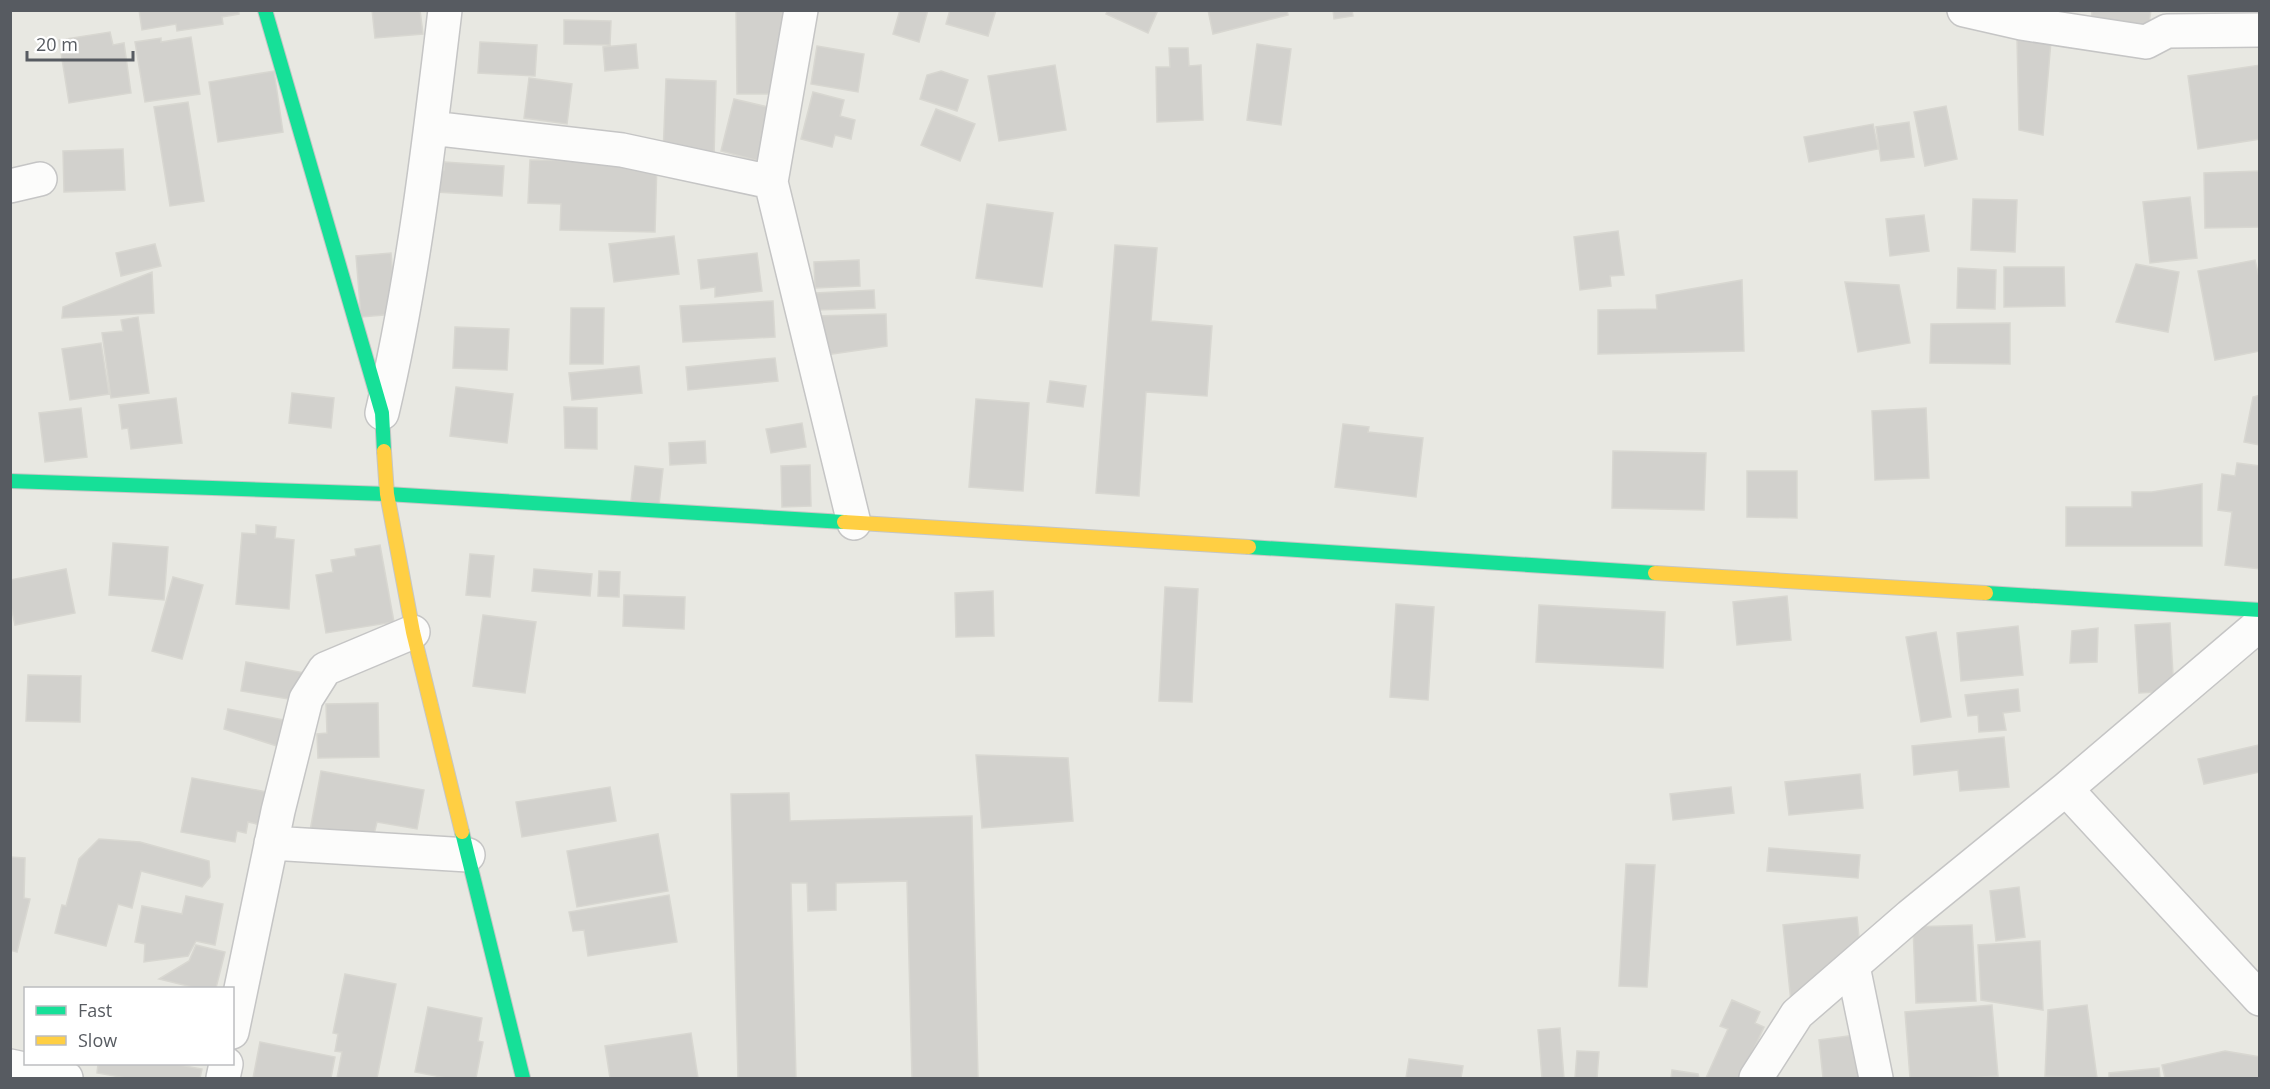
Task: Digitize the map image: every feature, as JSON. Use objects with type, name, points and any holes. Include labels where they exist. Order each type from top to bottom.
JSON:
[{"type":"main road","points":[[265,10],[382,413],[387,494],[413,632],[523,1078]]},
{"type":"main road","points":[[10,481],[387,494],[2259,610]]},
{"type":"street","points":[[382,413],[399,342],[431,128],[445,10]]},
{"type":"street","points":[[801,10],[771,182],[854,523]]},
{"type":"street","points":[[1964,10],[2021,23],[2146,42],[2165,21],[2259,30]]},
{"type":"street","points":[[431,128],[622,150],[771,182]]},
{"type":"street","points":[[1756,1078],[1797,1014],[1910,916],[2066,789],[2259,624]]},
{"type":"street","points":[[234,1022],[271,843],[306,699],[325,669],[413,632]]},
{"type":"street","points":[[2066,789],[2259,999]]},
{"type":"street","points":[[271,843],[468,855]]},
{"type":"street","points":[[1853,966],[1875,1078]]},
{"type":"street","points":[[10,1066],[66,1078]]},
{"type":"building","points":[[139,10],[239,10],[239,14],[222,17],[223,24],[177,31],[176,24],[142,30]]},
{"type":"building","points":[[372,10],[420,10],[423,34],[375,38]]},
{"type":"building","points":[[736,10],[784,10],[773,94],[737,94]]},
{"type":"building","points":[[900,10],[928,10],[919,42],[893,34]]},
{"type":"building","points":[[950,10],[996,10],[988,36],[946,24]]},
{"type":"building","points":[[1108,10],[1158,10],[1148,33],[1106,14]]},
{"type":"building","points":[[1208,10],[1287,10],[1288,15],[1213,34]]},
{"type":"building","points":[[1333,10],[1352,10],[1353,16],[1334,19]]},
{"type":"building","points":[[2092,10],[2151,10],[2148,31],[2091,24]]},
{"type":"building","points":[[564,20],[611,21],[610,45],[564,44]]},
{"type":"building","points":[[110,32],[113,45],[124,43],[131,93],[69,103],[59,40]]},
{"type":"building","points":[[191,37],[200,94],[145,102],[135,42],[161,38],[161,42]]},
{"type":"building","points":[[2017,38],[2051,41],[2043,135],[2019,130]]},
{"type":"building","points":[[480,42],[537,45],[535,76],[478,73]]},
{"type":"building","points":[[636,44],[638,68],[605,71],[603,47]]},
{"type":"building","points":[[1257,44],[1291,49],[1281,125],[1247,120]]},
{"type":"building","points":[[817,46],[864,54],[858,92],[811,84]]},
{"type":"building","points":[[1169,48],[1188,48],[1189,66],[1201,65],[1203,120],[1157,122],[1156,67],[1170,67]]},
{"type":"building","points":[[1055,65],[1066,130],[999,141],[988,76]]},
{"type":"building","points":[[2260,65],[2260,139],[2198,149],[2188,76]]},
{"type":"building","points":[[274,71],[283,132],[218,142],[209,82]]},
{"type":"building","points":[[941,71],[968,80],[957,111],[920,99],[927,75]]},
{"type":"building","points":[[529,78],[572,84],[567,124],[524,118]]},
{"type":"building","points":[[666,79],[716,81],[714,157],[663,155]]},
{"type":"building","points":[[813,92],[844,100],[840,116],[855,120],[851,139],[835,135],[832,147],[801,139]]},
{"type":"building","points":[[734,99],[772,108],[759,161],[721,151]]},
{"type":"building","points":[[188,102],[204,201],[170,206],[154,107]]},
{"type":"building","points":[[1946,106],[1957,159],[1925,166],[1914,112]]},
{"type":"building","points":[[936,109],[975,124],[960,161],[921,145]]},
{"type":"building","points":[[1909,122],[1914,157],[1881,161],[1876,127]]},
{"type":"building","points":[[1873,124],[1878,149],[1809,162],[1804,137]]},
{"type":"building","points":[[123,149],[125,190],[64,192],[63,151]]},
{"type":"building","points":[[530,160],[657,162],[655,232],[560,230],[561,204],[528,203]]},
{"type":"building","points":[[444,162],[504,166],[502,196],[436,192],[438,170],[444,170]]},
{"type":"building","points":[[2260,171],[2260,227],[2205,228],[2204,173]]},
{"type":"building","points":[[2190,197],[2197,258],[2150,263],[2143,202]]},
{"type":"building","points":[[1973,199],[2017,200],[2015,252],[1971,250]]},
{"type":"building","points":[[987,204],[1053,213],[1042,287],[976,278]]},
{"type":"building","points":[[1924,215],[1929,251],[1890,256],[1886,219]]},
{"type":"building","points":[[1618,231],[1624,275],[1610,276],[1611,286],[1580,290],[1574,237]]},
{"type":"building","points":[[674,236],[679,274],[614,282],[609,244]]},
{"type":"building","points":[[155,244],[161,266],[121,276],[116,253]]},
{"type":"building","points":[[1115,245],[1157,248],[1151,321],[1212,326],[1207,396],[1146,392],[1139,496],[1096,493]]},
{"type":"building","points":[[391,253],[396,314],[361,317],[356,256]]},
{"type":"building","points":[[757,253],[762,291],[715,297],[715,287],[701,289],[698,260]]},
{"type":"building","points":[[859,260],[860,286],[815,288],[814,262]]},
{"type":"building","points":[[2255,260],[2260,281],[2260,351],[2215,360],[2198,271]]},
{"type":"building","points":[[2136,264],[2179,272],[2168,332],[2116,322]]},
{"type":"building","points":[[2004,267],[2064,267],[2065,306],[2004,307]]},
{"type":"building","points":[[1958,268],[1996,270],[1995,309],[1957,308]]},
{"type":"building","points":[[152,272],[154,313],[62,318],[63,307]]},
{"type":"building","points":[[1742,280],[1744,351],[1598,354],[1598,310],[1657,309],[1656,295]]},
{"type":"building","points":[[1845,282],[1899,285],[1910,343],[1858,352]]},
{"type":"building","points":[[874,290],[875,308],[817,310],[816,293]]},
{"type":"building","points":[[773,301],[775,337],[683,342],[680,306]]},
{"type":"building","points":[[571,308],[604,308],[603,364],[570,364]]},
{"type":"building","points":[[886,314],[887,346],[826,355],[816,316]]},
{"type":"building","points":[[138,317],[149,393],[111,398],[102,333],[123,331],[121,320]]},
{"type":"building","points":[[2010,323],[2010,364],[1930,363],[1931,324]]},
{"type":"building","points":[[455,327],[509,329],[507,370],[453,368]]},
{"type":"building","points":[[101,343],[109,394],[70,400],[62,349]]},
{"type":"building","points":[[775,358],[778,381],[688,390],[686,367]]},
{"type":"building","points":[[639,366],[642,393],[572,400],[569,373]]},
{"type":"building","points":[[1050,381],[1086,386],[1083,407],[1047,402]]},
{"type":"building","points":[[456,387],[513,394],[507,443],[450,436]]},
{"type":"building","points":[[292,393],[334,398],[331,428],[289,423]]},
{"type":"building","points":[[2260,395],[2260,445],[2244,442],[2253,397]]},
{"type":"building","points":[[176,398],[182,443],[131,449],[128,428],[122,429],[119,405]]},
{"type":"building","points":[[976,399],[1029,403],[1023,491],[969,487]]},
{"type":"building","points":[[564,407],[597,408],[597,449],[565,448]]},
{"type":"building","points":[[81,408],[87,457],[45,462],[39,413]]},
{"type":"building","points":[[1926,408],[1929,478],[1875,480],[1872,411]]},
{"type":"building","points":[[802,423],[806,447],[771,453],[766,429]]},
{"type":"building","points":[[1343,424],[1369,427],[1368,432],[1423,438],[1416,497],[1335,487]]},
{"type":"building","points":[[705,441],[706,463],[670,465],[669,443]]},
{"type":"building","points":[[1613,451],[1706,453],[1704,510],[1612,508]]},
{"type":"building","points":[[2237,463],[2260,466],[2260,569],[2225,565],[2232,512],[2218,510],[2222,474],[2235,476]]},
{"type":"building","points":[[810,465],[811,506],[782,507],[781,466]]},
{"type":"building","points":[[635,466],[663,469],[659,505],[631,501]]},
{"type":"building","points":[[1747,471],[1797,471],[1797,518],[1747,517]]},
{"type":"building","points":[[2202,484],[2202,546],[2066,546],[2066,507],[2132,507],[2132,492],[2152,492]]},
{"type":"building","points":[[256,525],[276,527],[275,538],[294,540],[289,609],[236,604],[242,533],[256,534]]},
{"type":"building","points":[[113,543],[168,547],[164,600],[109,595]]},
{"type":"building","points":[[380,545],[394,622],[326,633],[316,575],[333,572],[331,560],[356,556],[355,549]]},
{"type":"building","points":[[470,554],[494,556],[490,597],[466,595]]},
{"type":"building","points":[[66,569],[75,613],[15,625],[10,602],[10,580]]},
{"type":"building","points":[[534,569],[592,574],[590,596],[532,591]]},
{"type":"building","points":[[599,571],[620,572],[619,597],[598,596]]},
{"type":"building","points":[[173,577],[203,585],[182,659],[152,651]]},
{"type":"building","points":[[1165,587],[1198,589],[1192,702],[1159,701]]},
{"type":"building","points":[[993,591],[994,636],[956,637],[955,593]]},
{"type":"building","points":[[624,595],[685,597],[684,629],[623,626]]},
{"type":"building","points":[[1787,596],[1791,640],[1737,645],[1733,602]]},
{"type":"building","points":[[1396,604],[1434,607],[1428,700],[1390,697]]},
{"type":"building","points":[[1539,605],[1665,612],[1663,668],[1536,662]]},
{"type":"building","points":[[483,615],[536,622],[525,693],[473,686]]},
{"type":"building","points":[[2170,623],[2174,691],[2139,693],[2135,625]]},
{"type":"building","points":[[2018,626],[2023,675],[1961,681],[1957,633]]},
{"type":"building","points":[[2098,628],[2097,662],[2070,663],[2072,631]]},
{"type":"building","points":[[1936,632],[1951,717],[1921,722],[1906,637]]},
{"type":"building","points":[[246,662],[305,673],[300,701],[241,691]]},
{"type":"building","points":[[28,675],[81,676],[80,722],[26,721]]},
{"type":"building","points":[[2018,689],[2020,711],[2003,713],[2006,730],[1979,732],[1978,715],[1968,716],[1965,695]]},
{"type":"building","points":[[378,703],[379,757],[318,758],[317,734],[327,733],[326,704]]},
{"type":"building","points":[[228,709],[289,721],[280,747],[224,729]]},
{"type":"building","points":[[2004,737],[2009,787],[1960,791],[1958,770],[1914,775],[1912,746]]},
{"type":"building","points":[[2259,745],[2260,772],[2204,784],[2198,759]]},
{"type":"building","points":[[976,755],[1068,758],[1073,821],[982,828]]},
{"type":"building","points":[[321,771],[424,790],[417,829],[377,822],[372,843],[310,831]]},
{"type":"building","points":[[1860,774],[1863,808],[1789,815],[1785,782]]},
{"type":"building","points":[[192,778],[267,792],[261,825],[248,822],[246,833],[237,831],[235,842],[181,832]]},
{"type":"building","points":[[610,787],[616,821],[522,837],[516,802]]},
{"type":"building","points":[[1731,787],[1734,813],[1673,820],[1670,794]]},
{"type":"building","points":[[789,793],[790,821],[972,816],[978,1078],[912,1078],[907,881],[836,883],[836,910],[808,911],[807,883],[791,883],[796,1078],[738,1078],[731,794]]},
{"type":"building","points":[[658,834],[668,891],[577,907],[567,851]]},
{"type":"building","points":[[99,839],[140,842],[209,861],[210,877],[202,887],[141,871],[132,908],[118,904],[106,946],[55,933],[62,905],[66,906],[79,859]]},
{"type":"building","points":[[1769,848],[1860,855],[1858,878],[1767,871]]},
{"type":"building","points":[[10,857],[25,858],[24,898],[30,899],[17,952],[10,950]]},
{"type":"building","points":[[1626,864],[1655,865],[1647,987],[1619,986]]},
{"type":"building","points":[[2019,887],[2025,937],[1996,941],[1990,891]]},
{"type":"building","points":[[669,895],[677,942],[588,956],[584,930],[573,931],[569,912]]},
{"type":"building","points":[[186,896],[223,904],[215,945],[196,941],[188,956],[144,962],[145,944],[135,942],[142,906],[182,914]]},
{"type":"building","points":[[1857,917],[1861,957],[1791,1002],[1783,925]]},
{"type":"building","points":[[1972,925],[1976,1001],[1916,1003],[1913,927]]},
{"type":"building","points":[[2040,941],[2043,1010],[1981,1000],[1978,945]]},
{"type":"building","points":[[196,945],[225,952],[216,987],[192,987],[159,979],[189,961]]},
{"type":"building","points":[[345,974],[396,984],[377,1078],[337,1078],[342,1052],[335,1051],[338,1034],[333,1033]]},
{"type":"building","points":[[1732,1000],[1760,1012],[1755,1023],[1764,1027],[1740,1078],[1706,1078],[1728,1029],[1720,1026]]},
{"type":"building","points":[[1992,1005],[1998,1076],[1910,1078],[1905,1012]]},
{"type":"building","points":[[2087,1005],[2097,1078],[2045,1076],[2048,1010]]},
{"type":"building","points":[[428,1007],[482,1018],[478,1041],[483,1042],[476,1078],[446,1078],[415,1072]]},
{"type":"building","points":[[1560,1028],[1564,1078],[1542,1078],[1538,1030]]},
{"type":"building","points":[[691,1033],[698,1078],[610,1078],[605,1046]]},
{"type":"building","points":[[1855,1035],[1860,1078],[1823,1078],[1819,1040]]},
{"type":"building","points":[[260,1042],[335,1057],[331,1078],[253,1078]]},
{"type":"building","points":[[1577,1051],[1599,1052],[1597,1078],[1575,1078]]},
{"type":"building","points":[[2225,1051],[2260,1057],[2260,1078],[2165,1078],[2162,1065]]},
{"type":"building","points":[[1409,1059],[1463,1066],[1461,1078],[1406,1078]]},
{"type":"building","points":[[98,1065],[180,1065],[202,1069],[200,1078],[126,1078],[97,1073]]},
{"type":"building","points":[[2159,1068],[2160,1078],[2109,1078],[2109,1073]]},
{"type":"building","points":[[1672,1070],[1698,1074],[1699,1078],[1671,1078]]},
{"type":"traffic: fast","points":[[265,10],[382,413],[384,451]]},
{"type":"traffic: fast","points":[[10,481],[387,494],[844,522]]},
{"type":"traffic: fast","points":[[1249,547],[1655,573]]},
{"type":"traffic: fast","points":[[1986,593],[2260,610]]},
{"type":"traffic: fast","points":[[462,832],[523,1078]]},
{"type":"traffic: slow","points":[[384,451],[387,494],[413,632],[462,832]]},
{"type":"traffic: slow","points":[[844,522],[1249,547]]},
{"type":"traffic: slow","points":[[1655,573],[1986,593]]}]
